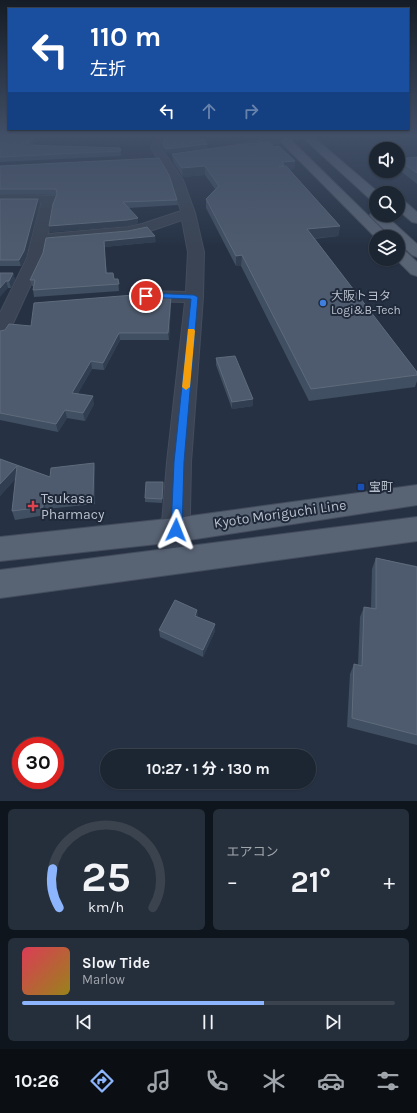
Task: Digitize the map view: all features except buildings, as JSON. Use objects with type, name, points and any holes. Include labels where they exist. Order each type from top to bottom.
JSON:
[{"type":"main road","points":[[317,172],[376,230]]},
{"type":"main road","points":[[330,172],[369,209]]},
{"type":"main road","points":[[348,172],[369,191]]},
{"type":"main road","points":[[359,172],[376,186]]},
{"type":"main road","points":[[405,209],[417,219]]},
{"type":"main road","points":[[384,222],[417,252]]},
{"type":"main road","points":[[403,222],[417,234]]},
{"type":"main road","points":[[405,259],[417,271]]},
{"type":"main road","name":"Kyoto Moriguchi Line","points":[[0,550],[176,530],[417,495]]},
{"type":"main road","points":[[0,584],[417,529]]},
{"type":"street","points":[[172,172],[177,180],[188,213],[196,252],[194,297],[179,462],[174,560]]},
{"type":"street","points":[[0,199],[51,199],[46,209],[35,258],[20,273],[21,305],[0,332]]},
{"type":"street","points":[[39,238],[128,231],[145,228],[188,213]]},
{"type":"street","points":[[123,297],[194,297]]},
{"type":"slow traffic","points":[[186,387],[191,331]]},
{"type":"place","name":"大阪トヨタ Logi&B-Tech","points":[[323,303]]},
{"type":"place","name":"宝町","points":[[361,487]]},
{"type":"place","name":"Tsukasa Pharmacy","points":[[33,506]]},
{"type":"route","points":[[146,296],[194,297],[179,462],[176,530]]}]
